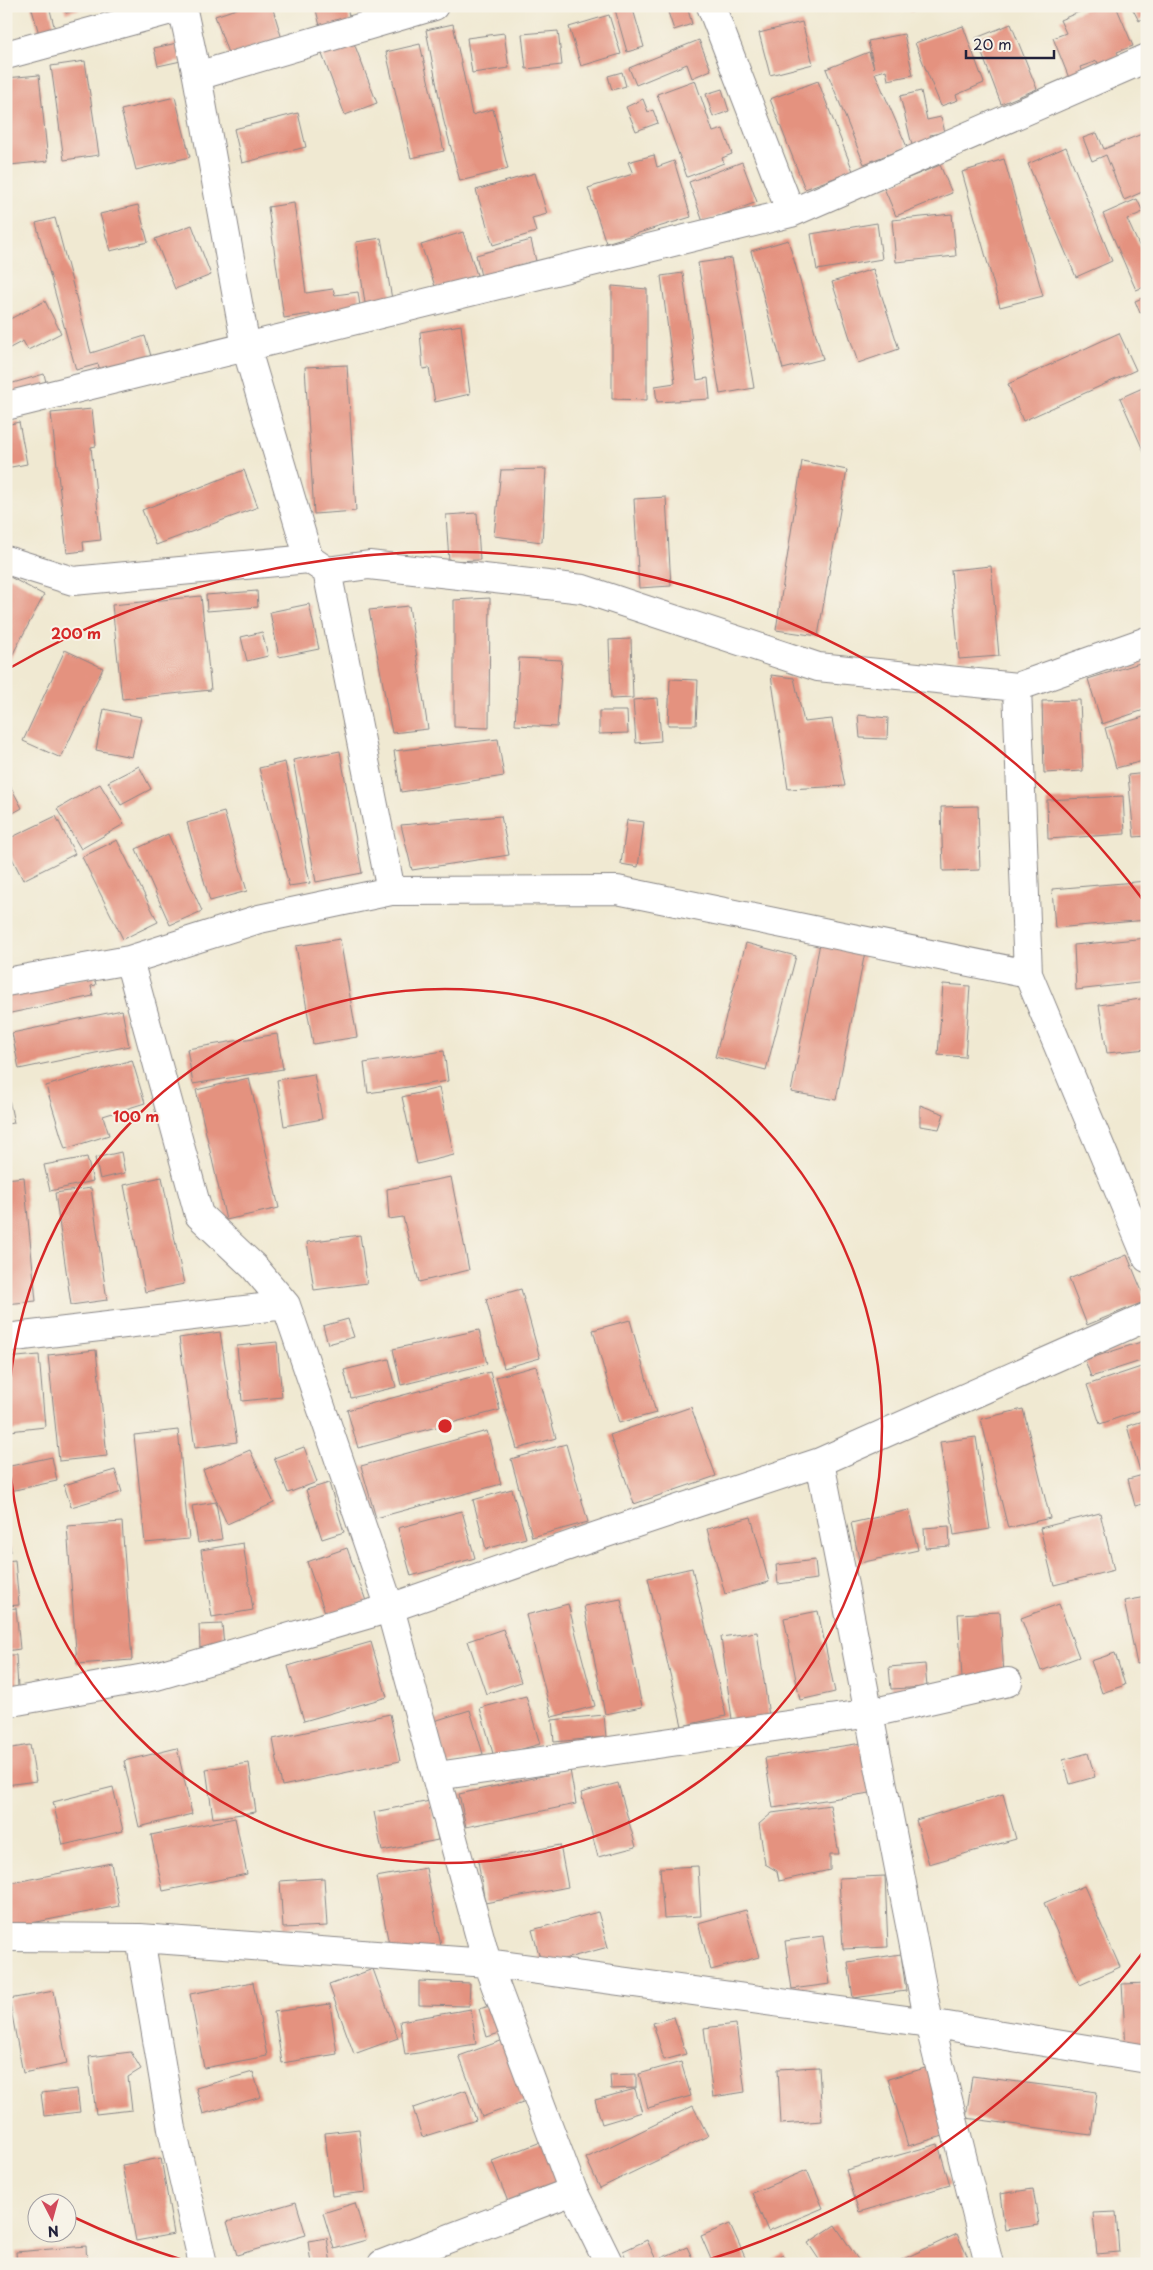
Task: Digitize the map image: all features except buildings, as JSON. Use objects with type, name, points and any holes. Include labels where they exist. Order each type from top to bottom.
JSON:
[{"type":"street","points":[[197,76],[434,6]]},
{"type":"street","points":[[711,6],[791,213]]},
{"type":"street","points":[[6,55],[182,7],[197,76],[246,347],[318,565],[392,891]]},
{"type":"street","points":[[6,406],[791,213],[1147,58]]},
{"type":"street","points":[[6,560],[73,581],[318,565],[369,565],[583,589],[818,667],[1017,687],[1147,641]]},
{"type":"street","points":[[1017,687],[1028,974],[1147,1258]]},
{"type":"street","points":[[6,982],[129,960],[259,919],[392,891],[617,890],[1028,974]]},
{"type":"street","points":[[129,960],[199,1215],[254,1267],[286,1305],[390,1608],[437,1776],[486,1963],[573,2191],[609,2264]]},
{"type":"street","points":[[6,1338],[286,1305]]},
{"type":"street","points":[[6,1703],[156,1676],[390,1608],[597,1536],[820,1462],[1147,1317]]},
{"type":"street","points":[[820,1462],[929,2023],[989,2264]]},
{"type":"street","points":[[437,1776],[870,1714],[1008,1682]]},
{"type":"street","points":[[6,1937],[140,1938],[486,1963],[929,2023],[1147,2059]]},
{"type":"street","points":[[140,1938],[172,2129],[202,2264]]},
{"type":"street","points":[[382,2264],[573,2191]]}]
